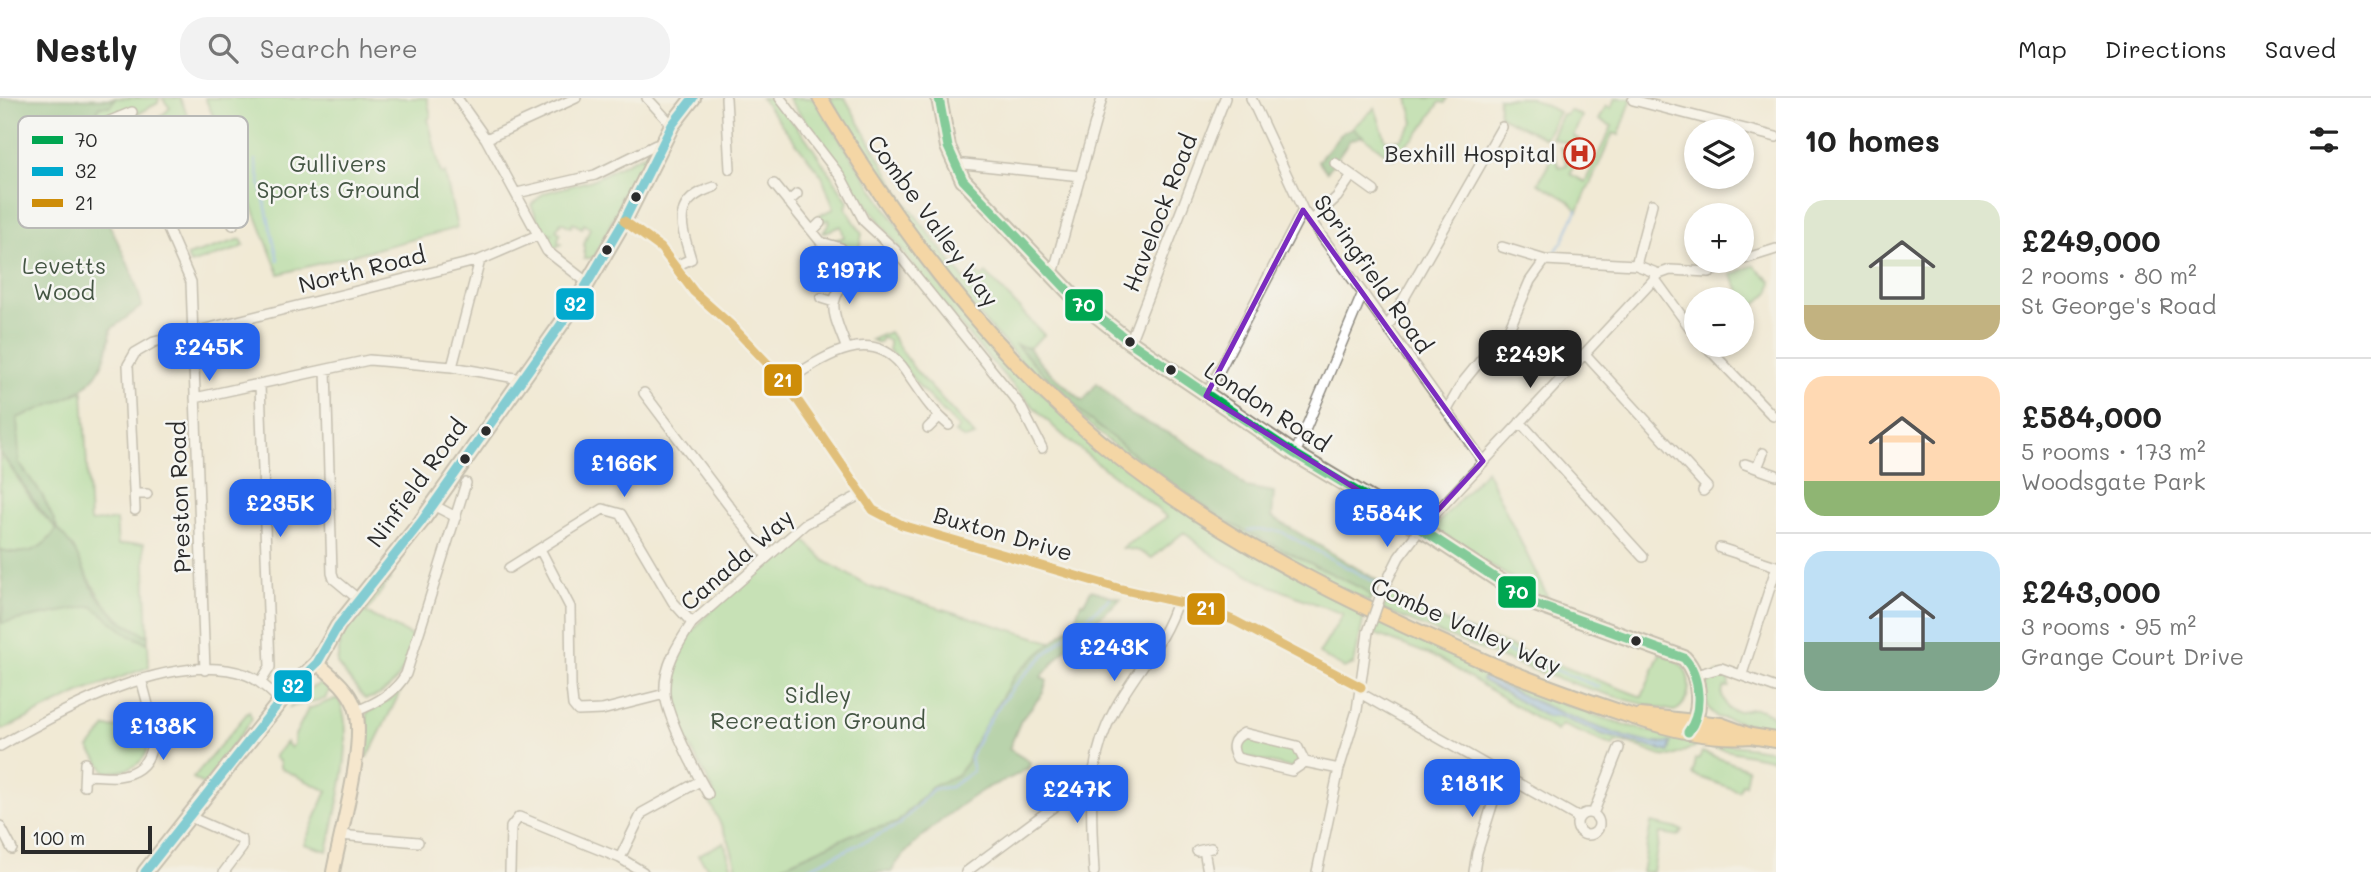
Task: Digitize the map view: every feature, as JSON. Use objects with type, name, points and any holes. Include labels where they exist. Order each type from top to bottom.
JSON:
[{"type":"main road","name":"Ninfield Road","points":[[145,872],[281,701],[317,663],[358,599],[433,505],[588,283],[624,221],[672,125],[693,98]]},
{"type":"main road","name":"Combe Valley Way","points":[[820,98],[889,205],[963,305],[1034,382],[1091,434],[1152,483],[1232,535],[1387,617],[1558,693],[1630,716],[1690,724],[1728,738],[1751,736],[1776,740]]},
{"type":"main road","name":"London Road","points":[[939,98],[943,128],[955,167],[963,180],[1083,305],[1130,342],[1294,454],[1421,529],[1535,604],[1676,653],[1690,664],[1695,675]]},
{"type":"main road","points":[[1690,724],[1695,675]]},
{"type":"street","points":[[457,98],[486,139],[538,235],[557,261],[588,283]]},
{"type":"street","points":[[486,139],[576,98]]},
{"type":"street","points":[[647,98],[672,125]]},
{"type":"street","points":[[726,98],[730,169]]},
{"type":"street","points":[[780,98],[841,177],[864,221],[895,250],[1020,405],[1042,448]]},
{"type":"street","points":[[1051,273],[1102,98]]},
{"type":"street","name":"Havelock Road","points":[[1130,342],[1225,98]]},
{"type":"street","name":"Springfield Road","points":[[1251,98],[1303,210],[1483,461]]},
{"type":"street","points":[[1633,100],[1776,137]]},
{"type":"street","points":[[122,116],[132,112]]},
{"type":"street","points":[[1387,328],[1502,127]]},
{"type":"street","points":[[517,194],[595,176],[656,145],[662,147]]},
{"type":"street","points":[[1335,163],[1374,191]]},
{"type":"street","points":[[955,167],[964,164],[1081,176]]},
{"type":"street","points":[[1311,221],[1337,197],[1352,175]]},
{"type":"street","points":[[774,184],[821,242],[841,248],[852,272],[851,281],[834,302],[834,312],[846,347]]},
{"type":"street","points":[[676,266],[691,259],[683,233],[685,204],[693,194],[714,187]]},
{"type":"street","points":[[788,202],[797,194]]},
{"type":"street","points":[[1636,265],[1652,204]]},
{"type":"street","points":[[1206,396],[1303,210]]},
{"type":"street","name":"Buxton Drive","points":[[624,221],[661,248],[694,292],[731,325],[785,382],[860,495],[873,510],[902,525],[1121,589],[1177,601],[1235,621],[1361,690],[1578,818]]},
{"type":"street","points":[[812,231],[820,223]]},
{"type":"street","name":"Preston Road","points":[[168,228],[191,282],[205,670]]},
{"type":"street","name":"North Road","points":[[134,494],[128,365],[135,353],[154,342],[480,260],[538,235]]},
{"type":"street","points":[[1502,247],[1545,260],[1636,265],[1657,276],[1684,317]]},
{"type":"street","points":[[1754,257],[1776,249]]},
{"type":"street","points":[[452,367],[480,260]]},
{"type":"street","points":[[1507,334],[1530,281],[1545,260]]},
{"type":"street","points":[[1317,872],[1339,769],[1361,690],[1368,632],[1383,589],[1399,557],[1483,461],[1657,276],[1670,270],[1684,271]]},
{"type":"street","points":[[1294,454],[1362,295]]},
{"type":"street","points":[[821,298],[834,302]]},
{"type":"street","points":[[785,382],[846,347],[879,349],[892,356],[939,417],[949,425]]},
{"type":"street","points":[[1585,354],[1707,486],[1703,491]]},
{"type":"street","points":[[1447,410],[1463,383],[1485,355]]},
{"type":"street","points":[[1715,357],[1772,417]]},
{"type":"street","points":[[195,398],[380,360],[452,367],[521,379]]},
{"type":"street","points":[[326,370],[332,573],[334,579],[358,599]]},
{"type":"street","points":[[260,385],[270,667],[260,682]]},
{"type":"street","points":[[644,393],[768,556]]},
{"type":"street","points":[[928,428],[939,417]]},
{"type":"street","points":[[1520,422],[1644,556]]},
{"type":"street","points":[[1757,468],[1763,453]]},
{"type":"street","points":[[1745,464],[1776,475]]},
{"type":"street","points":[[356,711],[373,705],[396,688],[406,674],[466,483]]},
{"type":"street","points":[[135,510],[134,494],[147,494]]},
{"type":"street","name":"Canada Way","points":[[665,694],[669,663],[692,623],[805,524],[860,495]]},
{"type":"street","points":[[433,505],[456,517]]},
{"type":"street","points":[[509,568],[541,551],[603,509],[612,509],[621,514],[673,602],[692,623]]},
{"type":"street","points":[[1720,548],[1776,568],[1742,674]]},
{"type":"street","points":[[541,551],[570,607],[573,705],[578,711],[602,710],[665,694],[708,794]]},
{"type":"street","points":[[1094,872],[1091,779],[1116,708],[1166,631],[1177,601]]},
{"type":"street","points":[[317,663],[344,688],[356,711],[358,723],[354,764],[333,872]]},
{"type":"street","points":[[1695,675],[1721,668],[1776,688]]},
{"type":"street","points":[[0,746],[79,705],[141,679],[178,671],[205,670],[248,675],[281,701]]},
{"type":"street","points":[[85,775],[118,776],[142,766],[150,755],[153,724],[141,679]]},
{"type":"street","points":[[1305,762],[1297,746],[1244,733],[1236,737],[1233,745],[1237,758],[1292,771],[1305,762],[1339,769]]},
{"type":"street","points":[[1593,814],[1578,818],[1578,828],[1590,835],[1599,826],[1593,814],[1619,747]]},
{"type":"street","points":[[84,786],[85,763]]},
{"type":"street","points":[[1474,872],[1477,853],[1502,774]]},
{"type":"street","points":[[966,872],[1091,779]]},
{"type":"street","points":[[620,858],[642,813],[701,781]]},
{"type":"street","points":[[188,816],[242,840],[242,848],[225,872]]},
{"type":"street","points":[[510,872],[512,827],[519,817],[620,858],[643,872]]},
{"type":"street","points":[[1,830],[12,849]]},
{"type":"street","points":[[340,835],[418,842]]},
{"type":"street","points":[[1204,850],[1208,872]]},
{"type":"highlighted area","points":[[1303,210],[1483,461],[1421,529],[1206,396]]},
{"type":"green space","name":"Levetts Wood","points":[[0,98],[115,99],[110,106],[99,106],[96,116],[18,116],[18,228],[111,228],[128,264],[142,306],[111,329],[101,367],[81,390],[17,418],[19,463],[42,495],[58,529],[74,549],[95,593],[120,621],[148,636],[148,643],[129,635],[92,606],[1,623],[3,597],[0,550],[33,550],[45,543],[57,529],[0,453]]},
{"type":"green space","points":[[113,98],[159,98],[158,103],[134,116],[131,109],[120,116],[96,116],[99,105]]},
{"type":"green space","points":[[162,98],[180,98],[188,116],[162,116],[170,108]]},
{"type":"green space","name":"Gullivers Sports Ground","points":[[205,98],[427,98],[431,116],[428,119],[441,174],[445,173],[457,228],[279,274],[248,195],[248,116],[213,116]]},
{"type":"green space","points":[[761,98],[773,98],[806,138],[848,201],[846,208],[862,234],[856,264],[845,246],[832,241],[844,237],[841,226],[823,233],[830,222],[828,219],[825,222],[819,215],[834,209],[822,176]]},
{"type":"green space","points":[[788,98],[813,98],[920,260],[974,327],[1106,454],[1365,612],[1354,664],[1344,668],[1319,654],[1343,614],[1280,590],[1239,570],[1184,532],[1152,558],[1139,551],[1122,548],[1167,517],[1068,440],[983,353],[916,269]]},
{"type":"green space","points":[[829,98],[845,98],[903,199],[965,280],[975,271],[981,277],[986,273],[1044,335],[1029,348],[1017,346],[1086,417],[1161,476],[1229,523],[1363,589],[1371,598],[1369,602],[1261,545],[1184,498],[1132,460],[1055,394],[984,321],[943,273],[892,199]]},
{"type":"green space","points":[[1408,98],[1447,98],[1445,103],[1440,102],[1420,132],[1398,151],[1393,159],[1352,128],[1375,108],[1386,141],[1401,139],[1414,123]]},
{"type":"green space","points":[[1498,98],[1530,98],[1559,112],[1545,138],[1500,116]]},
{"type":"green space","points":[[1615,98],[1632,98],[1619,135],[1613,133],[1578,211],[1569,201],[1538,183],[1554,155],[1559,167],[1567,165],[1560,147],[1582,158],[1582,161],[1577,159],[1570,174],[1585,182],[1612,126],[1599,120],[1606,106],[1611,108]]},
{"type":"green space","points":[[1569,110],[1582,116],[1573,136],[1581,140],[1578,146],[1582,148],[1551,138],[1562,114],[1566,115]]},
{"type":"green space","points":[[1352,128],[1363,136],[1350,140],[1327,172],[1318,161],[1343,132]]},
{"type":"green space","points":[[650,151],[653,154],[620,198],[622,200],[595,257],[584,259],[584,244],[590,228],[584,224],[582,228],[573,223],[571,227],[561,222],[556,230],[560,233],[558,242],[561,244],[553,249],[546,237],[553,233],[545,235],[531,205],[544,193],[592,180]]},
{"type":"green space","points":[[241,239],[244,245],[238,249],[190,264],[187,256]]},
{"type":"green space","points":[[1754,265],[1772,282],[1770,291],[1754,306],[1754,287],[1738,287],[1731,275],[1754,273]]},
{"type":"green space","points":[[889,332],[915,370],[975,436],[965,439],[955,433],[959,428],[922,390],[889,350],[889,340],[882,338],[879,343],[871,340]]},
{"type":"green space","points":[[1016,345],[1029,348],[1042,365],[1083,401],[1097,383],[1131,415],[1178,438],[1222,465],[1246,487],[1274,492],[1272,517],[1378,581],[1371,598],[1363,589],[1229,523],[1161,476],[1086,417]]},
{"type":"green space","points":[[83,391],[90,522],[116,520],[118,545],[144,543],[148,636],[130,626],[104,603],[57,529],[45,543],[32,550],[0,550],[0,453],[42,514],[57,527],[42,495],[19,463],[17,418]]},
{"type":"green space","points":[[1486,470],[1550,602],[1434,528]]},
{"type":"green space","name":"Sidley Recreation Ground","points":[[802,537],[825,561],[870,587],[1054,643],[1015,675],[972,748],[967,762],[957,775],[932,787],[897,823],[853,834],[769,872],[738,872],[729,841],[707,797],[714,793],[675,712],[670,685],[674,664],[685,642],[721,601]]},
{"type":"green space","points":[[383,574],[390,579],[366,613],[416,638],[409,658],[392,685],[365,699],[337,664],[342,629]]},
{"type":"green space","points":[[1091,590],[1121,599],[1075,638],[1041,677],[1047,681],[1043,693],[1021,720],[1009,749],[1030,762],[1029,767],[962,804],[906,852],[892,872],[769,872],[853,834],[897,823],[932,787],[957,775],[967,762],[972,748],[1015,675],[1074,623],[1081,602],[1084,603]]},
{"type":"green space","points":[[1390,592],[1429,615],[1642,697],[1660,653],[1676,661],[1684,669],[1689,682],[1687,696],[1680,708],[1674,711],[1563,680],[1383,610]]},
{"type":"green space","points":[[2,599],[5,605],[1,623],[92,606],[129,635],[148,643],[149,667],[79,693],[3,730],[0,726],[0,601]]},
{"type":"green space","points":[[1379,619],[1502,678],[1597,716],[1665,734],[1776,751],[1776,760],[1699,745],[1671,757],[1661,756],[1627,743],[1615,742],[1613,746],[1562,725],[1556,731],[1438,658],[1375,634]]},
{"type":"green space","points":[[1717,673],[1728,675],[1729,687],[1724,687],[1721,693],[1728,709],[1755,709],[1767,713],[1776,719],[1776,730],[1717,717],[1712,713],[1706,701],[1706,689]]},
{"type":"green space","points":[[322,683],[330,689],[325,699],[290,707],[301,692]]},
{"type":"green space","points":[[404,684],[368,757],[365,757],[367,713],[390,699]]},
{"type":"green space","points":[[338,698],[344,713],[346,751],[340,794],[327,851],[304,844],[327,791],[280,768],[280,762],[274,757],[286,742],[291,748],[294,744],[294,737],[308,709]]},
{"type":"green space","points":[[249,711],[252,719],[204,785],[193,778]]},
{"type":"green space","points":[[146,725],[148,745],[141,760],[127,769],[106,772],[89,748],[106,727]]},
{"type":"green space","points":[[1244,737],[1296,749],[1301,761],[1292,768],[1239,755],[1236,751],[1239,740]]},
{"type":"green space","points":[[1702,752],[1748,769],[1745,785],[1742,784],[1739,791],[1693,775],[1696,759],[1699,759]]},
{"type":"green space","points":[[1651,823],[1683,830],[1678,836],[1660,833],[1653,872],[1642,872]]},
{"type":"green space","points":[[724,842],[733,872],[711,872],[698,855]]},
{"type":"water","points":[[1484,677],[1578,720],[1633,739],[1655,743],[1671,742],[1669,752],[1604,735],[1560,717],[1547,717],[1482,680]]},
{"type":"waterway","points":[[255,160],[278,260]]},
{"type":"waterway","points":[[1554,253],[1563,241],[1577,210]]},
{"type":"waterway","points":[[1248,530],[1280,531],[1374,582]]},
{"type":"waterway","points":[[800,872],[899,825],[933,789],[951,787],[973,771],[970,758],[982,733],[1012,689],[1049,651],[1110,598]]},
{"type":"waterway","points":[[1455,622],[1478,640],[1599,687]]},
{"type":"transit line","name":"32","points":[[145,872],[290,689],[317,663],[338,626],[421,522],[574,306],[624,221],[672,125],[693,98]]},
{"type":"transit line","name":"70","points":[[939,98],[948,147],[963,180],[1075,298],[1130,342],[1295,454],[1430,535],[1535,604],[1684,658],[1694,674],[1698,695],[1696,715],[1688,732]]},
{"type":"transit line","name":"21","points":[[624,221],[661,248],[694,292],[731,325],[785,382],[873,510],[902,525],[1121,589],[1204,608],[1235,621],[1361,687]]},
{"type":"place","name":"Bexhill Hospital","points":[[1579,154]]}]
